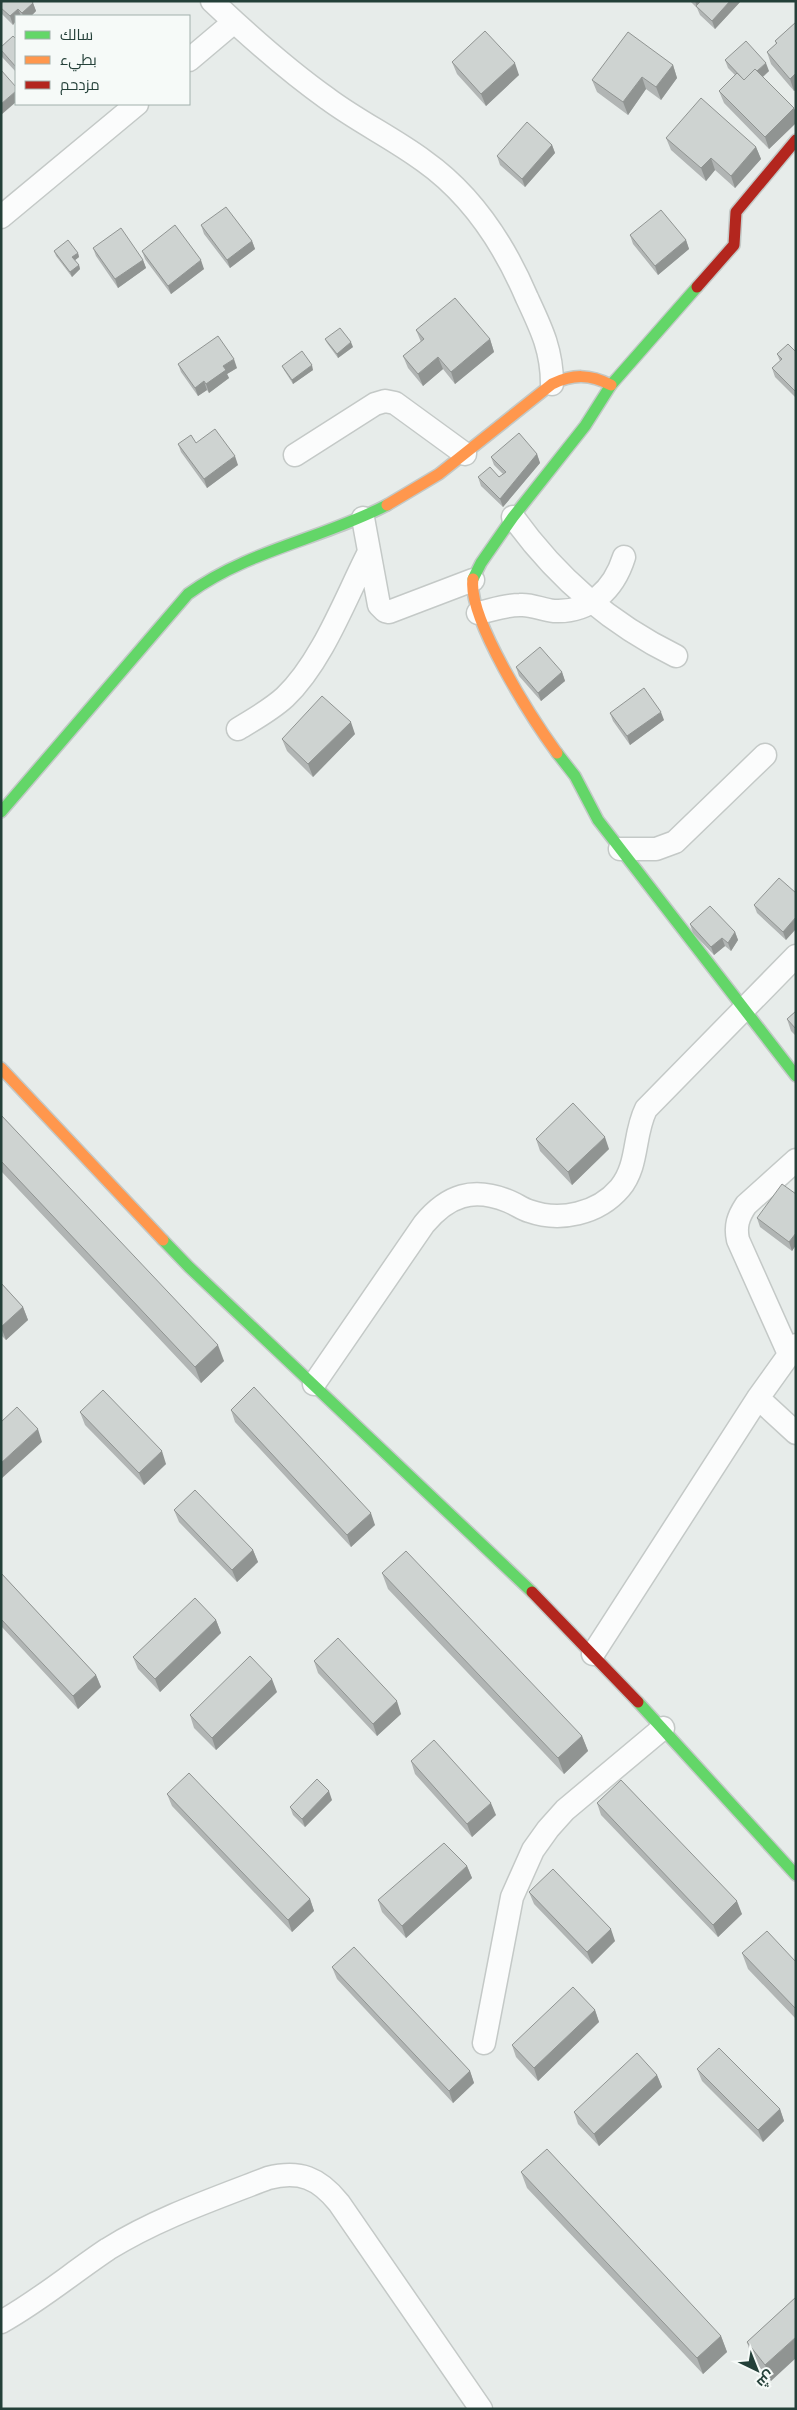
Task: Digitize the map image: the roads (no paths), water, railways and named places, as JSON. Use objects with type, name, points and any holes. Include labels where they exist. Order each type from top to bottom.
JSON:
[{"type":"street","points":[[212,1],[264,48],[326,98],[358,121],[425,162],[474,207],[500,242],[524,290],[551,356],[552,384]]},
{"type":"street","points":[[190,59],[234,22]]},
{"type":"street","points":[[1,217],[135,105]]},
{"type":"street","points":[[796,140],[736,212],[734,222],[736,239],[734,245],[611,385],[585,426],[513,518],[481,563],[473,580],[473,599],[478,613],[506,672],[523,702],[560,753],[598,820],[742,1010],[796,1076]]},
{"type":"street","points":[[1,812],[188,594],[211,577],[236,564],[362,518],[410,494],[465,454],[552,384],[575,375],[588,376],[611,385]]},
{"type":"street","points":[[295,455],[375,404],[384,401],[394,403],[465,454]]},
{"type":"street","points":[[362,518],[379,605],[385,611],[389,612],[473,580]]},
{"type":"street","points":[[513,518],[557,572],[591,603],[632,632],[676,656]]},
{"type":"street","points":[[238,729],[272,707],[286,695],[310,667],[369,552]]},
{"type":"street","points":[[478,613],[522,604],[562,611],[591,603],[609,588],[616,578],[624,557]]},
{"type":"street","points":[[620,849],[656,849],[675,842],[765,755]]},
{"type":"street","points":[[314,1384],[424,1224],[437,1209],[453,1198],[472,1194],[492,1195],[528,1211],[547,1216],[567,1216],[587,1211],[605,1202],[620,1189],[630,1172],[636,1154],[639,1123],[646,1109],[796,956]]},
{"type":"street","points":[[4,1075],[190,1267],[420,1483],[593,1654],[663,1728],[796,1876]]},
{"type":"street","points":[[593,1654],[758,1398],[793,1350],[738,1240],[736,1230],[740,1213],[796,1160]]},
{"type":"street","points":[[758,1398],[796,1433]]},
{"type":"street","points":[[484,2043],[512,1897],[533,1850],[565,1810],[663,1728]]},
{"type":"street","points":[[1,2322],[32,2304],[109,2249],[164,2219],[268,2178],[284,2174],[300,2175],[316,2181],[329,2190],[481,2409]]}]
